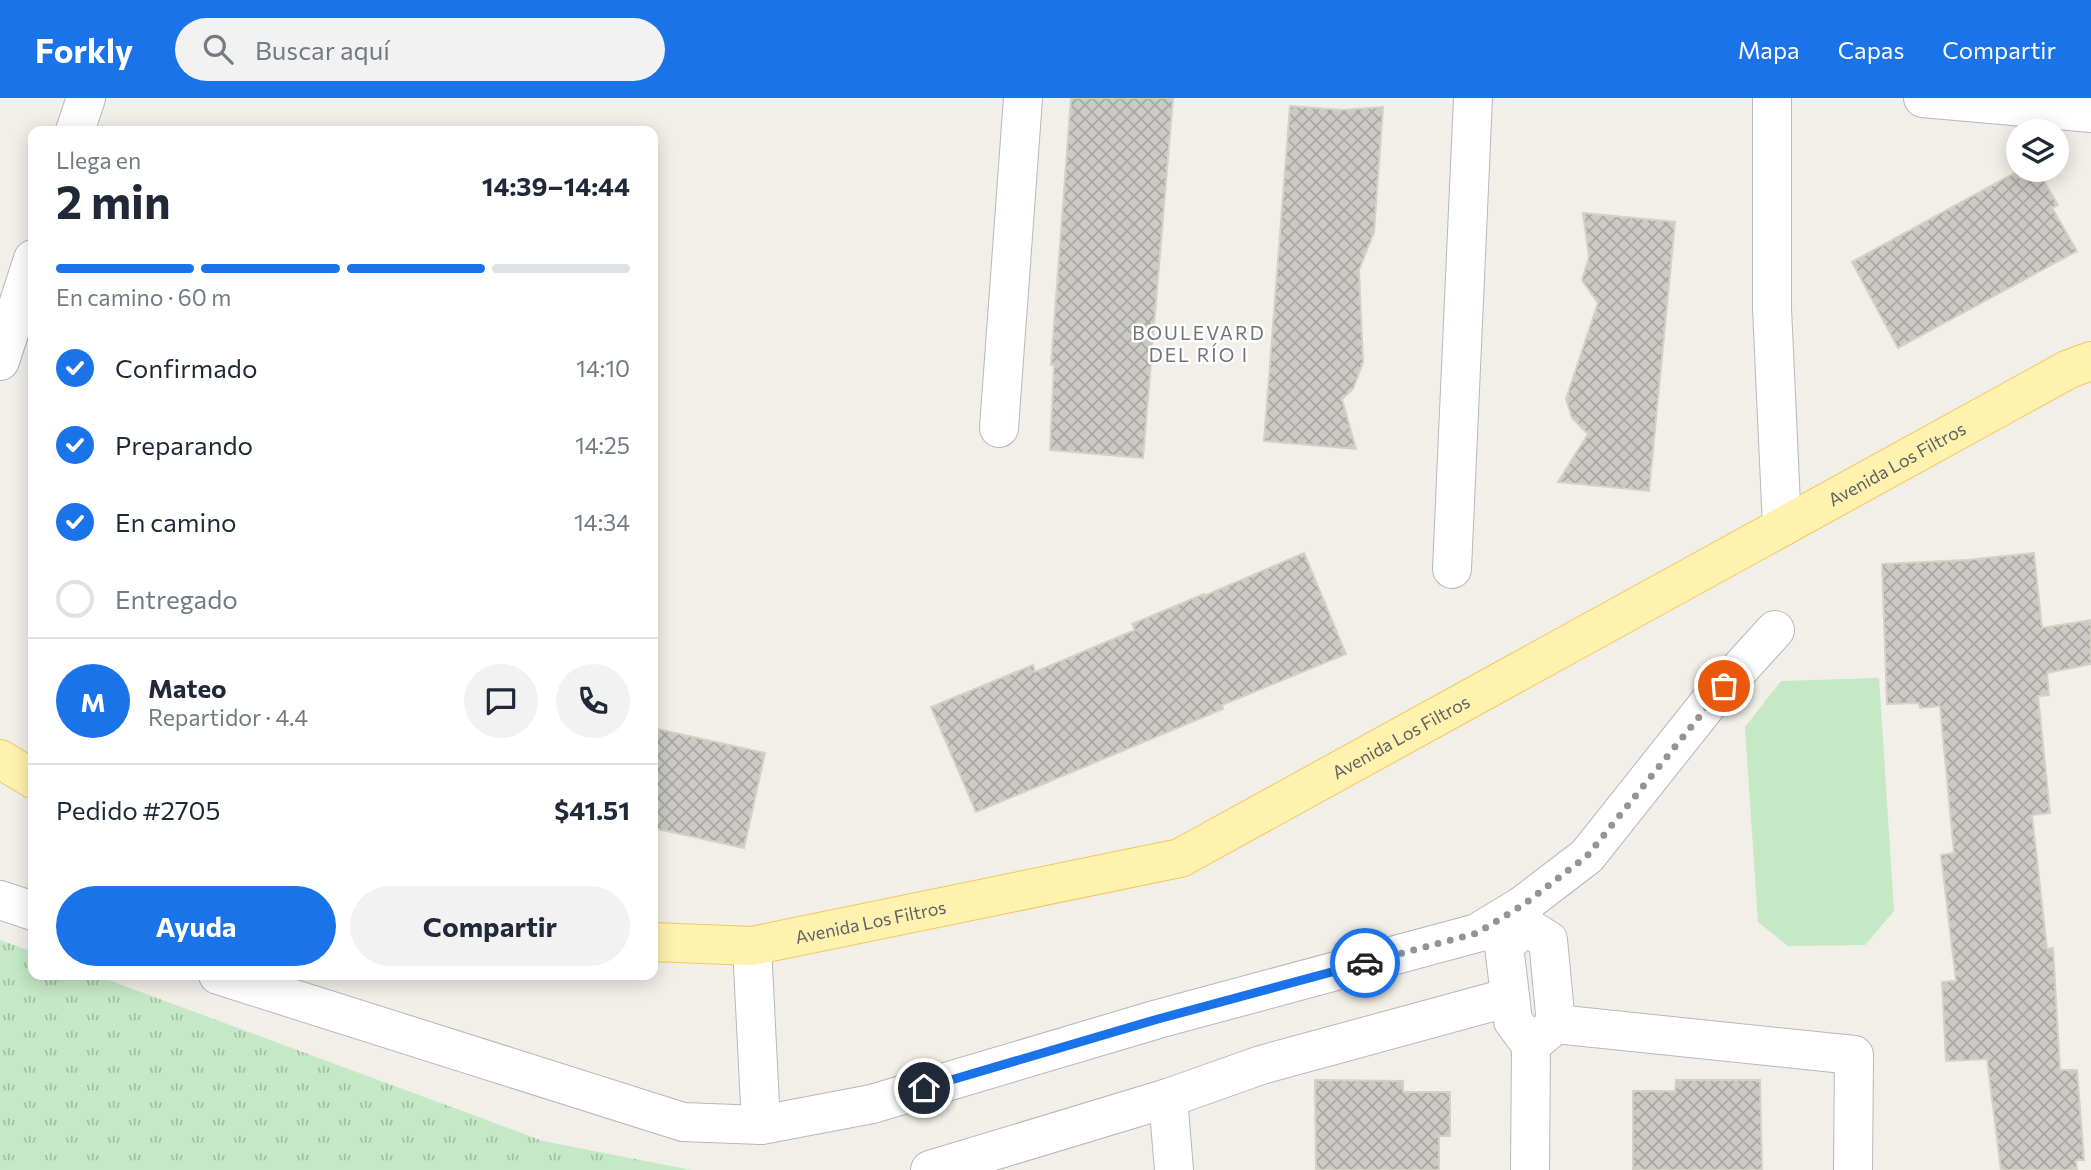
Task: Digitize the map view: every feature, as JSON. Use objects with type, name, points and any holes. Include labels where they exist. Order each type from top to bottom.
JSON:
[{"type":"main road","name":"Avenida Los Filtros","points":[[658,942],[752,946],[1180,858],[2069,369],[2091,361]]},
{"type":"main road","points":[[0,759],[28,776]]},
{"type":"street","points":[[77,126],[86,98]]},
{"type":"street","points":[[999,428],[1023,98]]},
{"type":"street","points":[[1452,569],[1473,98]]},
{"type":"street","points":[[1772,98],[1772,308],[1782,527]]},
{"type":"street","points":[[1923,98],[2091,113]]},
{"type":"street","points":[[0,359],[28,274]]},
{"type":"street","points":[[1775,630],[1707,705],[1587,856],[1524,915],[1504,946],[1513,1021],[1543,1035],[1854,1055],[1853,1170]]},
{"type":"street","points":[[0,900],[28,909]]},
{"type":"street","points":[[1524,915],[1548,940],[1543,1035],[1530,1170]]},
{"type":"street","points":[[234,980],[683,1122],[761,1125],[872,1104],[1158,1019],[1477,933],[1524,915]]},
{"type":"street","points":[[752,946],[761,1125]]},
{"type":"street","points":[[930,1170],[1168,1098],[1261,1066],[1510,997]]},
{"type":"street","points":[[1168,1098],[1174,1170]]},
{"type":"green space","points":[[1879,678],[1894,911],[1865,945],[1788,946],[1758,922],[1745,727],[1781,681]]},
{"type":"green space","points":[[0,940],[28,950],[28,980],[108,980],[543,1141],[691,1170],[0,1170]]},
{"type":"building","points":[[1071,98],[1173,98],[1143,458],[1050,450],[1054,365],[1051,365]]},
{"type":"building","points":[[1290,106],[1342,110],[1383,107],[1374,232],[1359,270],[1363,362],[1353,389],[1342,399],[1356,449],[1264,441]]},
{"type":"building","points":[[2006,177],[2006,182],[2045,182],[2058,205],[2052,208],[2077,251],[1898,348],[1852,262]]},
{"type":"building","points":[[1583,213],[1675,222],[1649,491],[1558,482],[1588,434],[1572,418],[1566,399],[1598,303],[1582,280],[1589,257]]},
{"type":"building","points":[[1304,553],[1346,654],[1222,705],[1223,709],[976,812],[931,707],[1033,665],[1035,672],[1135,630],[1132,624]]},
{"type":"building","points":[[2034,553],[2042,628],[2091,620],[2091,664],[2047,673],[2049,695],[2038,696],[2050,813],[2032,815],[2047,949],[2053,948],[2060,1070],[2077,1070],[2084,1160],[2076,1160],[2077,1170],[2001,1170],[1987,1059],[1946,1061],[1942,982],[1956,981],[1941,855],[1954,853],[1940,706],[1920,708],[1919,703],[1887,704],[1882,564],[1967,560]]},
{"type":"building","points":[[658,729],[765,753],[744,848],[658,829]]},
{"type":"building","points":[[1315,1080],[1403,1081],[1403,1092],[1450,1092],[1450,1136],[1439,1136],[1439,1170],[1316,1170]]},
{"type":"building","points":[[1676,1080],[1760,1080],[1762,1170],[1633,1170],[1633,1091],[1675,1091]]},
{"type":"way so far","points":[[1365,963],[1477,933],[1523,905],[1587,856],[1724,686]]},
{"type":"district","name":"BOULEVARD DEL RÍO I","points":[[1199,343]]},
{"type":"route","points":[[924,1088],[1158,1019],[1365,963]]}]
